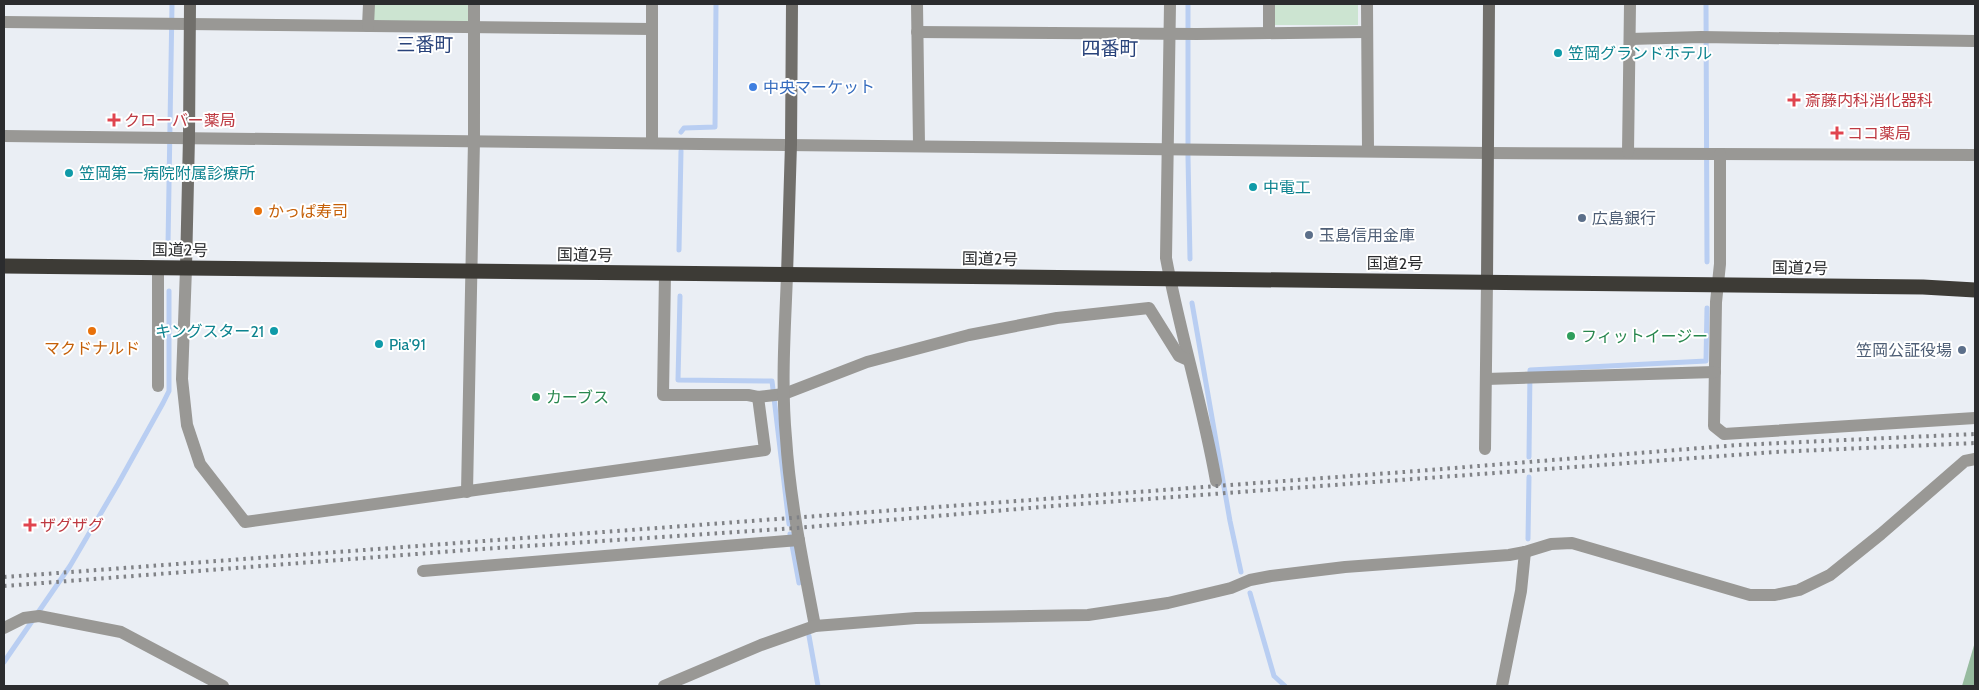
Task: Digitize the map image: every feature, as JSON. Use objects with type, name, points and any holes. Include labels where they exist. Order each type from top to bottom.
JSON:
[{"type":"highway","name":"国道2号","points":[[4,266],[1487,281],[1923,287],[1975,290]]},
{"type":"street","points":[[190,4],[189,138],[182,379],[187,425],[200,464],[245,522],[766,450],[786,274],[791,144],[792,4]]},
{"type":"street","points":[[368,26],[369,4]]},
{"type":"street","points":[[466,492],[474,140],[474,4]]},
{"type":"street","points":[[652,4],[652,142]]},
{"type":"street","points":[[917,4],[918,146]]},
{"type":"street","points":[[1170,4],[1176,33],[1166,258],[1216,481]]},
{"type":"street","points":[[1269,4],[1269,32]]},
{"type":"street","points":[[1367,4],[1368,150]]},
{"type":"street","points":[[1485,449],[1490,4]]},
{"type":"street","points":[[1628,152],[1630,4]]},
{"type":"street","points":[[4,22],[652,29]]},
{"type":"street","points":[[917,32],[1197,34],[1367,32]]},
{"type":"street","points":[[1630,39],[1707,37],[1975,41]]},
{"type":"street","points":[[4,136],[1489,152],[1975,155]]},
{"type":"street","points":[[1710,154],[1720,264],[1714,426],[1724,434],[1975,418]]},
{"type":"street","points":[[158,268],[158,386]]},
{"type":"street","points":[[665,274],[663,395],[748,394],[772,396],[867,362],[969,335],[1057,318],[1148,308],[1179,356],[1188,360]]},
{"type":"street","points":[[1486,379],[1715,372]]},
{"type":"street","points":[[772,396],[786,438],[793,540],[815,626]]},
{"type":"street","points":[[664,686],[761,644],[815,626],[916,618],[1088,615],[1168,603],[1271,576],[1345,567],[1525,552],[1551,544],[1572,543],[1750,595],[1775,595],[1799,590],[1830,574],[1881,534],[1965,461],[1975,459]]},
{"type":"street","points":[[423,571],[793,540]]},
{"type":"street","points":[[1502,686],[1521,590],[1525,552]]},
{"type":"street","points":[[4,628],[34,616],[121,632],[223,686]]},
{"type":"green space","points":[[369,4],[474,4],[474,27],[368,26]]},
{"type":"green space","points":[[1273,4],[1358,4],[1358,25],[1275,25]]},
{"type":"green space","points":[[1975,642],[1975,686],[1962,686]]},
{"type":"waterway","points":[[168,245],[172,4]]},
{"type":"waterway","points":[[681,132],[684,128],[715,127],[716,4]]},
{"type":"waterway","points":[[1188,4],[1190,259]]},
{"type":"waterway","points":[[1706,4],[1707,262]]},
{"type":"waterway","points":[[679,250],[681,151]]},
{"type":"waterway","points":[[4,662],[70,566],[169,391],[169,291]]},
{"type":"waterway","points":[[680,296],[678,380],[772,381],[789,524]]},
{"type":"waterway","points":[[1192,303],[1230,521],[1241,572]]},
{"type":"waterway","points":[[1529,457],[1530,370],[1706,361],[1707,308]]},
{"type":"waterway","points":[[1528,539],[1529,477]]},
{"type":"waterway","points":[[790,534],[799,583]]},
{"type":"waterway","points":[[1250,593],[1274,676],[1285,686]]},
{"type":"waterway","points":[[809,636],[818,686]]},
{"type":"railway","points":[[4,577],[1417,471],[1738,445],[1975,434]]},
{"type":"railway","points":[[4,586],[481,549],[796,528],[1053,506],[1775,452],[1975,443]]},
{"type":"place","name":"笠岡グランドホテル","points":[[1558,53]]},
{"type":"place","name":"中央マーケット","points":[[753,87]]},
{"type":"place","name":"斎藤内科消化器科","points":[[1794,100]]},
{"type":"place","name":"クローバー薬局","points":[[114,120]]},
{"type":"place","name":"ココ薬局","points":[[1837,133]]},
{"type":"place","name":"笠岡第一病院附属診療所","points":[[69,173]]},
{"type":"place","name":"中電工","points":[[1253,187]]},
{"type":"place","name":"かっぱ寿司","points":[[258,211]]},
{"type":"place","name":"広島銀行","points":[[1582,218]]},
{"type":"place","name":"玉島信用金庫","points":[[1309,235]]},
{"type":"place","name":"マクドナルド","points":[[92,331]]},
{"type":"place","name":"キングスター21","points":[[274,331]]},
{"type":"place","name":"フィットイージー","points":[[1571,336]]},
{"type":"place","name":"Pia'91","points":[[379,344]]},
{"type":"place","name":"笠岡公証役場","points":[[1962,350]]},
{"type":"place","name":"カーブス","points":[[536,397]]},
{"type":"place","name":"ザグザグ","points":[[30,525]]},
{"type":"district","name":"三番町","points":[[425,44]]},
{"type":"district","name":"四番町","points":[[1110,48]]}]
